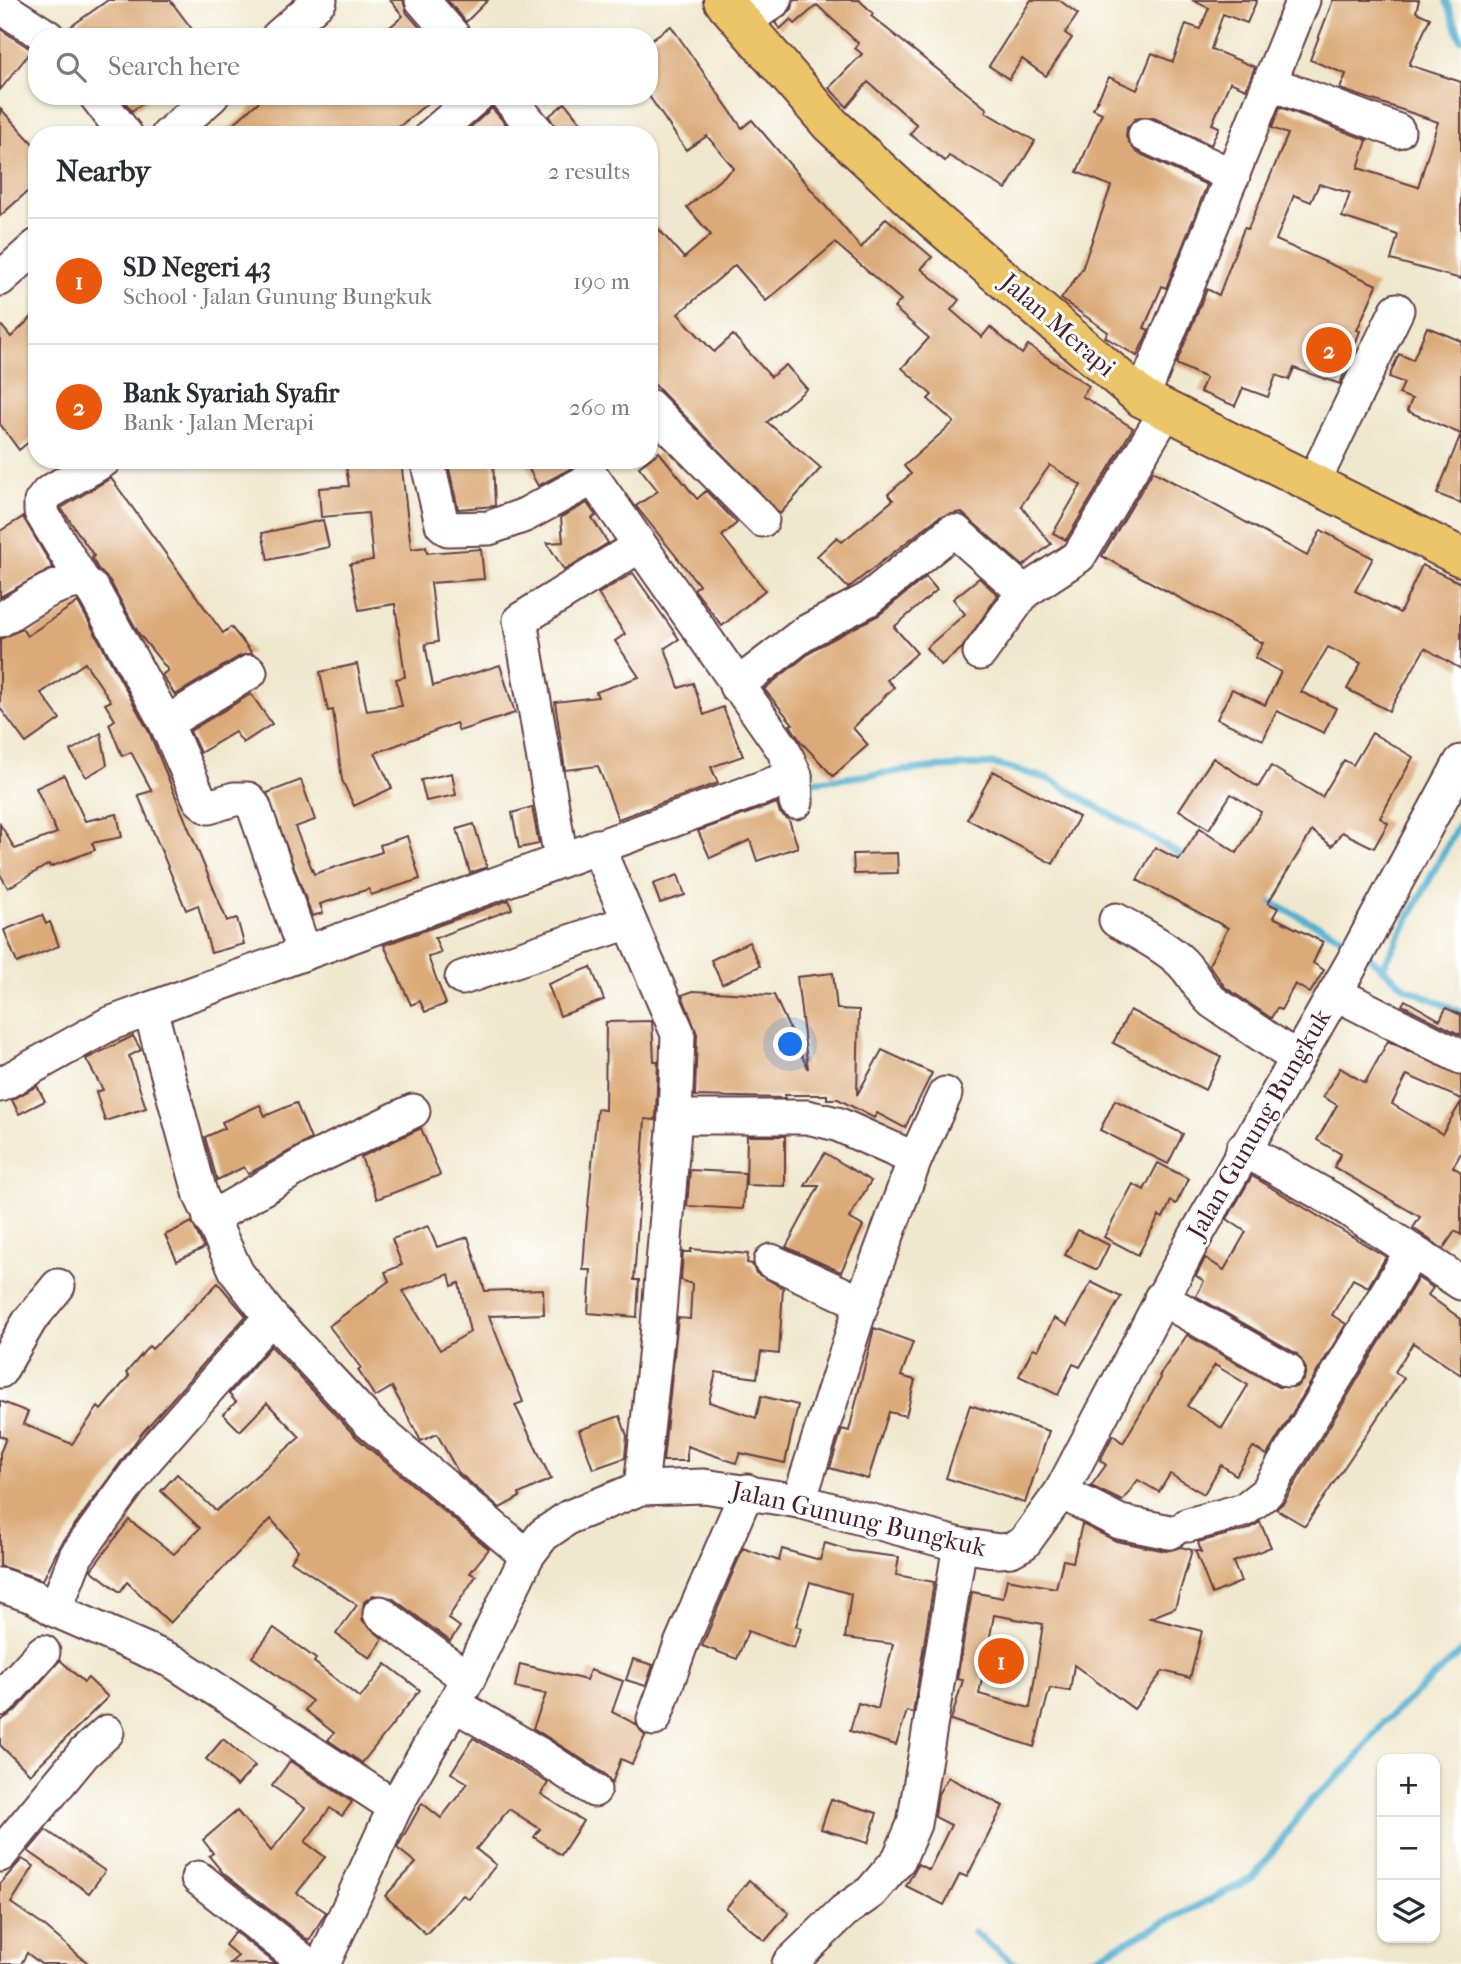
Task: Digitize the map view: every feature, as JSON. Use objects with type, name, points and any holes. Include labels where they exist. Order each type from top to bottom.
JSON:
[{"type":"main road","name":"Jalan Merapi","points":[[733,11],[839,133],[934,220],[1154,404],[1461,557]]},
{"type":"street","points":[[288,28],[320,0]]},
{"type":"street","points":[[422,0],[446,28]]},
{"type":"street","points":[[733,11],[775,0]]},
{"type":"street","points":[[980,653],[1024,592],[1079,556],[1154,404],[1233,176],[1303,0]]},
{"type":"street","points":[[0,6],[34,28]]},
{"type":"street","points":[[1270,83],[1398,131]]},
{"type":"street","points":[[103,105],[119,126]]},
{"type":"street","points":[[181,126],[203,105]]},
{"type":"street","points":[[442,126],[467,105]]},
{"type":"street","points":[[514,105],[532,126]]},
{"type":"street","points":[[1145,135],[1233,176]]},
{"type":"street","points":[[0,279],[28,254]]},
{"type":"street","points":[[1313,483],[1397,310]]},
{"type":"street","points":[[658,415],[762,520]]},
{"type":"street","points":[[89,469],[48,493],[40,502],[40,512],[82,582],[93,590],[166,723],[200,800],[209,807],[234,799],[248,799],[254,807],[304,951]]},
{"type":"street","points":[[0,1085],[109,1024],[151,1015],[304,951],[561,859],[599,852],[795,786],[783,749],[736,686],[587,469],[525,515],[489,528],[448,529],[442,524],[430,469]]},
{"type":"street","points":[[736,686],[806,632],[867,600],[951,532],[956,532],[1024,592]]},
{"type":"street","points":[[561,859],[520,620],[639,546]]},
{"type":"street","points":[[0,620],[58,587],[70,582],[82,582]]},
{"type":"street","points":[[166,723],[250,672]]},
{"type":"street","name":"Jalan Gunung Bungkuk","points":[[323,1964],[395,1807],[461,1692],[527,1556],[543,1535],[569,1517],[640,1488],[704,1486],[799,1501],[960,1545],[1011,1550],[1024,1543],[1060,1492],[1161,1298],[1243,1149],[1350,966],[1461,762]]},
{"type":"street","points":[[599,852],[678,1034],[675,1117],[657,1337],[640,1488]]},
{"type":"street","points":[[1116,920],[1178,959],[1193,974],[1200,991],[1213,1002],[1296,1058]]},
{"type":"street","points":[[462,978],[629,922]]},
{"type":"street","points":[[1350,966],[1461,1057]]},
{"type":"street","points":[[151,1015],[210,1219],[237,1273],[271,1317],[370,1423],[527,1556]]},
{"type":"street","points":[[799,1501],[862,1303],[915,1159],[945,1094]]},
{"type":"street","points":[[210,1219],[311,1160],[413,1111]]},
{"type":"street","points":[[675,1117],[807,1117],[837,1124],[915,1159]]},
{"type":"street","points":[[1243,1149],[1340,1204],[1461,1283]]},
{"type":"street","points":[[1060,1492],[1120,1522],[1179,1528],[1244,1510],[1267,1492],[1412,1251]]},
{"type":"street","points":[[771,1261],[862,1303]]},
{"type":"street","points":[[0,1371],[30,1320],[58,1286]]},
{"type":"street","points":[[1161,1298],[1287,1370]]},
{"type":"street","points":[[55,1610],[76,1556],[147,1458],[271,1317]]},
{"type":"street","points":[[654,1719],[681,1644],[747,1491]]},
{"type":"street","points":[[789,1964],[844,1911],[871,1892],[899,1859],[914,1824],[960,1545]]},
{"type":"street","points":[[0,1585],[35,1597],[55,1610],[174,1662],[395,1807]]},
{"type":"street","points":[[380,1613],[461,1692],[542,1756],[594,1790]]},
{"type":"street","points":[[0,1699],[43,1652]]},
{"type":"street","points":[[0,1855],[84,1753],[107,1732]]},
{"type":"street","points":[[198,1878],[307,1964]]},
{"type":"building","points":[[108,0],[170,0],[191,28],[69,28]]},
{"type":"building","points":[[390,0],[403,0],[407,13],[420,28],[389,28],[403,16]]},
{"type":"building","points":[[447,0],[488,0],[466,22]]},
{"type":"building","points":[[794,0],[859,0],[873,13],[871,16],[987,109],[985,112],[1035,141],[1006,189],[949,156],[945,161],[910,134],[917,125],[868,82],[847,107],[829,88],[862,54],[855,48],[858,43],[817,5],[795,24],[791,19],[780,29],[775,23],[792,9]]},
{"type":"building","points":[[1031,0],[1059,0],[1078,14],[1065,33],[1072,38],[1046,76],[1022,59],[1009,79],[989,66]]},
{"type":"building","points":[[1192,0],[1257,0],[1247,23],[1223,14],[1211,49],[1255,67],[1246,89],[1230,82],[1212,124],[1219,127],[1211,145],[1152,117],[1135,119],[1127,128],[1126,137],[1136,152],[1207,185],[1166,288],[1162,286],[1144,328],[1149,330],[1137,356],[1105,337],[1108,332],[1061,299],[1082,269],[1111,186],[1077,172],[1102,113],[1093,109],[1109,77],[1137,90],[1152,53],[1173,62],[1186,24],[1200,29],[1209,8]]},
{"type":"building","points":[[1333,0],[1419,0],[1416,12],[1430,18],[1409,65],[1461,82],[1461,279],[1391,260],[1398,235],[1342,217],[1350,193],[1319,184],[1311,202],[1294,195],[1276,240],[1377,285],[1357,330],[1360,331],[1340,384],[1294,368],[1289,380],[1276,375],[1268,397],[1243,388],[1235,406],[1200,392],[1206,378],[1176,364],[1207,289],[1219,295],[1244,228],[1248,229],[1288,134],[1272,128],[1280,107],[1367,140],[1358,168],[1418,187],[1438,122],[1340,89],[1346,74],[1310,60]]},
{"type":"building","points":[[671,26],[742,128],[752,120],[861,248],[886,218],[932,257],[921,269],[959,300],[951,310],[982,337],[990,327],[1022,354],[1028,345],[1089,386],[1082,396],[1133,428],[1066,540],[1053,533],[1081,485],[1050,465],[1021,506],[1051,544],[1023,566],[961,512],[939,517],[848,588],[817,556],[837,537],[842,542],[893,500],[888,494],[911,474],[904,466],[954,422],[928,399],[932,395],[902,368],[929,338],[894,308],[901,300],[835,243],[766,301],[735,265],[678,314],[714,352],[733,335],[771,377],[786,365],[807,389],[767,422],[821,468],[780,514],[658,388],[658,228],[684,258],[711,235],[687,207],[734,168],[707,136],[686,150],[655,105],[658,105],[658,35]]},
{"type":"building","points":[[0,29],[28,47],[28,55],[0,90]]},
{"type":"building","points":[[127,105],[140,105],[132,111]]},
{"type":"building","points":[[255,105],[425,105],[400,126],[231,126]]},
{"type":"building","points":[[563,105],[567,105],[584,126],[554,126],[549,116]]},
{"type":"building","points":[[0,108],[28,138],[28,191],[0,216]]},
{"type":"building","points":[[492,108],[507,126],[472,126]]},
{"type":"building","points":[[28,321],[28,442],[19,450],[0,424],[0,324],[11,337]]},
{"type":"building","points":[[1427,327],[1461,341],[1461,434],[1407,411],[1412,399],[1399,394],[1404,383],[1389,377],[1399,354],[1413,360]]},
{"type":"building","points":[[1461,437],[1461,503],[1437,494]]},
{"type":"building","points":[[658,453],[697,499],[706,491],[737,523],[722,536],[765,590],[722,626],[694,589],[699,585],[636,506],[658,491],[641,469],[658,469]]},
{"type":"building","points":[[346,469],[402,469],[411,549],[426,547],[427,553],[481,549],[484,579],[431,583],[438,642],[425,644],[433,686],[500,665],[515,713],[459,731],[456,723],[375,753],[392,788],[354,806],[342,780],[333,710],[328,711],[320,672],[357,664],[367,711],[402,706],[396,679],[405,677],[395,604],[359,610],[350,564],[373,560],[368,513],[321,517],[319,488],[349,486]]},
{"type":"building","points":[[449,469],[493,469],[495,506],[458,509]]},
{"type":"building","points":[[529,469],[570,469],[538,486]]},
{"type":"building","points":[[1153,471],[1307,556],[1321,530],[1373,558],[1355,591],[1400,613],[1422,565],[1461,583],[1461,669],[1425,648],[1389,711],[1347,689],[1361,663],[1328,647],[1301,692],[1336,708],[1324,733],[1277,711],[1263,740],[1217,719],[1232,689],[1265,705],[1281,672],[1255,658],[1263,643],[1102,556]]},
{"type":"building","points":[[111,478],[223,633],[231,627],[252,653],[240,656],[175,695],[162,675],[168,670],[139,634],[110,581],[98,569],[92,558],[94,556],[61,508]]},
{"type":"building","points":[[587,503],[596,516],[592,518],[608,543],[564,570],[547,543],[563,542],[561,517]]},
{"type":"building","points":[[23,517],[53,568],[0,597],[0,531]]},
{"type":"building","points":[[323,520],[329,547],[268,560],[262,533]]},
{"type":"building","points":[[633,573],[679,639],[665,648],[679,688],[693,683],[704,715],[723,707],[743,756],[711,767],[718,783],[618,819],[598,766],[565,770],[555,702],[598,697],[596,692],[639,677],[615,641],[625,634],[598,594]]},
{"type":"building","points":[[926,577],[937,590],[894,627],[917,653],[887,680],[894,687],[853,728],[868,745],[833,776],[801,742],[790,725],[793,724],[764,689],[816,648],[879,615]]},
{"type":"building","points":[[979,578],[998,595],[962,648],[941,665],[926,648],[965,614],[953,599]]},
{"type":"building","points":[[78,602],[149,732],[227,921],[237,918],[244,944],[211,953],[198,905],[186,910],[138,795],[152,791],[131,752],[122,756],[109,724],[115,720],[105,704],[111,701],[85,663],[41,693],[60,719],[26,743],[0,708],[0,639],[22,629],[27,636]]},
{"type":"building","points":[[251,694],[272,724],[243,743],[235,732],[200,753],[190,731]]},
{"type":"building","points":[[101,733],[107,765],[86,777],[70,751]]},
{"type":"building","points":[[1372,733],[1413,757],[1380,818],[1388,823],[1374,848],[1342,832],[1332,846],[1312,831],[1268,903],[1278,908],[1273,917],[1323,942],[1313,963],[1324,970],[1310,993],[1295,984],[1281,1010],[1277,1008],[1271,1018],[1225,987],[1209,965],[1228,928],[1137,880],[1155,847],[1179,860],[1200,828],[1237,853],[1261,812],[1231,794],[1209,829],[1179,810],[1213,758],[1258,787],[1271,766],[1322,797],[1344,760],[1353,765]]},
{"type":"building","points":[[993,771],[1079,817],[1053,864],[967,819]]},
{"type":"building","points":[[452,773],[456,795],[426,801],[421,780]]},
{"type":"building","points":[[64,775],[85,821],[117,814],[122,837],[92,843],[95,850],[50,867],[49,864],[8,888],[0,874],[0,824],[15,849],[57,833],[36,788]]},
{"type":"building","points":[[301,780],[315,820],[295,827],[314,874],[382,852],[380,845],[407,836],[420,879],[371,895],[369,889],[320,904],[323,913],[312,916],[267,793]]},
{"type":"building","points":[[777,803],[780,813],[789,820],[798,847],[757,861],[750,840],[710,858],[698,831]]},
{"type":"building","points":[[532,807],[539,844],[519,848],[512,813]]},
{"type":"building","points":[[474,824],[487,867],[470,873],[457,829]]},
{"type":"building","points":[[897,853],[898,873],[854,874],[853,854]]},
{"type":"building","points":[[678,875],[685,895],[660,903],[653,884]]},
{"type":"building","points":[[509,900],[512,909],[435,938],[441,953],[428,957],[446,1004],[425,1012],[420,1001],[411,1005],[384,945]]},
{"type":"building","points":[[42,915],[46,924],[50,922],[59,946],[17,963],[4,930]]},
{"type":"building","points":[[749,942],[760,966],[722,984],[711,960]]},
{"type":"building","points":[[591,967],[604,1000],[560,1016],[548,984]]},
{"type":"building","points":[[833,973],[837,1009],[859,1010],[857,1095],[882,1050],[932,1073],[905,1128],[877,1113],[874,1118],[838,1099],[827,1099],[827,1095],[785,1095],[785,1098],[695,1096],[697,1034],[682,995],[693,991],[774,995],[808,1069],[797,977]]},
{"type":"building","points":[[1405,1000],[1440,1020],[1446,1008],[1461,1015],[1461,1035],[1402,1005]]},
{"type":"building","points":[[1130,1010],[1221,1057],[1205,1090],[1113,1043]]},
{"type":"building","points":[[652,1021],[654,1061],[658,1061],[656,1116],[655,1120],[645,1119],[634,1280],[639,1280],[637,1317],[588,1313],[591,1270],[583,1270],[597,1109],[605,1110],[606,1022]]},
{"type":"building","points":[[133,1036],[141,1050],[129,1056],[146,1108],[105,1121],[96,1092],[103,1090],[86,1059]]},
{"type":"building","points":[[1388,1041],[1461,1076],[1461,1099],[1407,1075],[1392,1104],[1442,1134],[1461,1102],[1461,1153],[1453,1167],[1461,1172],[1461,1235],[1455,1231],[1443,1249],[1413,1228],[1420,1217],[1334,1167],[1341,1154],[1317,1140],[1337,1105],[1323,1097],[1340,1068],[1365,1083]]},
{"type":"building","points":[[37,1086],[45,1101],[19,1114],[12,1100]]},
{"type":"building","points":[[1115,1100],[1183,1134],[1168,1164],[1100,1130]]},
{"type":"building","points":[[296,1103],[311,1139],[248,1174],[244,1167],[217,1180],[205,1137],[225,1128],[222,1122],[260,1105],[265,1116]]},
{"type":"building","points":[[421,1128],[440,1175],[377,1199],[361,1157]]},
{"type":"building","points":[[747,1136],[785,1136],[785,1186],[746,1185]]},
{"type":"building","points":[[825,1153],[871,1181],[849,1218],[863,1226],[841,1272],[786,1247],[819,1186],[805,1186]]},
{"type":"building","points":[[1158,1163],[1189,1179],[1176,1204],[1171,1201],[1163,1218],[1159,1216],[1138,1255],[1104,1237],[1133,1184],[1144,1190]]},
{"type":"building","points":[[690,1170],[745,1173],[743,1209],[687,1206]]},
{"type":"building","points":[[1252,1176],[1386,1257],[1368,1287],[1353,1279],[1332,1315],[1346,1324],[1267,1455],[1253,1447],[1236,1475],[1221,1465],[1204,1494],[1170,1474],[1159,1492],[1138,1480],[1122,1501],[1091,1486],[1106,1465],[1100,1460],[1113,1435],[1123,1443],[1161,1378],[1159,1376],[1187,1335],[1278,1387],[1296,1387],[1304,1379],[1306,1369],[1297,1354],[1196,1296],[1204,1281],[1196,1276],[1205,1258],[1224,1270],[1246,1232],[1227,1219]],"holes":[[[1215,1365],[1248,1385],[1222,1428],[1187,1406]]]},
{"type":"building","points":[[192,1222],[204,1248],[177,1261],[165,1235]]},
{"type":"building","points":[[428,1226],[437,1247],[468,1237],[485,1291],[543,1289],[544,1314],[489,1316],[523,1402],[515,1405],[551,1479],[519,1494],[520,1497],[500,1508],[458,1472],[437,1434],[421,1441],[392,1387],[375,1397],[358,1370],[361,1368],[329,1326],[389,1281],[385,1272],[402,1265],[392,1239]],"holes":[[[449,1274],[452,1286],[459,1283],[470,1332],[440,1350],[403,1291]]]},
{"type":"building","points":[[1078,1230],[1109,1245],[1097,1270],[1065,1255]]},
{"type":"building","points":[[691,1249],[748,1254],[747,1263],[752,1264],[756,1273],[783,1288],[779,1354],[761,1352],[757,1378],[716,1372],[709,1402],[756,1418],[761,1396],[798,1405],[785,1463],[740,1453],[736,1463],[687,1446],[687,1461],[663,1461],[678,1318],[690,1319],[692,1284],[681,1280],[683,1252],[691,1252]]},
{"type":"building","points":[[1418,1278],[1433,1288],[1428,1295],[1461,1319],[1461,1375],[1413,1343],[1395,1372],[1404,1378],[1305,1526],[1276,1509],[1284,1502]]},
{"type":"building","points":[[1091,1282],[1121,1297],[1080,1367],[1073,1364],[1058,1395],[1019,1376],[1033,1348],[1038,1350],[1054,1318],[1067,1325]]},
{"type":"building","points":[[218,1283],[246,1316],[142,1433],[60,1545],[43,1580],[0,1566],[0,1453],[6,1438],[0,1436],[0,1401],[28,1412],[23,1424],[72,1444],[98,1407],[101,1410],[129,1376],[126,1373],[149,1346],[152,1349]]},
{"type":"building","points":[[874,1328],[913,1342],[901,1376],[915,1380],[906,1416],[889,1412],[868,1479],[830,1468],[842,1429],[849,1431]]},
{"type":"building","points":[[271,1346],[357,1438],[489,1549],[470,1573],[476,1576],[448,1618],[460,1627],[450,1641],[392,1598],[373,1595],[364,1602],[362,1620],[383,1639],[370,1658],[336,1634],[357,1605],[291,1561],[298,1550],[271,1519],[170,1623],[127,1582],[120,1592],[91,1570],[129,1520],[174,1554],[200,1528],[161,1491],[177,1474],[216,1511],[300,1437],[267,1403],[240,1431],[223,1414],[236,1402],[229,1394]]},
{"type":"building","points":[[970,1405],[1049,1431],[1025,1503],[946,1478]]},
{"type":"building","points":[[620,1416],[627,1436],[625,1458],[593,1469],[579,1430]]},
{"type":"building","points":[[1260,1522],[1271,1547],[1233,1562],[1241,1582],[1212,1594],[1195,1550],[1201,1552],[1198,1542],[1249,1529]]},
{"type":"building","points":[[1082,1524],[1116,1541],[1166,1551],[1181,1547],[1192,1550],[1175,1608],[1150,1618],[1202,1631],[1190,1678],[1163,1671],[1134,1709],[1074,1665],[1070,1691],[1050,1688],[1034,1747],[951,1720],[963,1680],[957,1679],[972,1592],[1003,1598],[1007,1579],[1056,1588],[1063,1560],[1073,1562]],"holes":[[[994,1615],[1043,1624],[1030,1708],[979,1694]]]},
{"type":"building","points":[[825,1543],[851,1551],[899,1557],[896,1575],[934,1582],[913,1713],[907,1711],[896,1745],[850,1731],[858,1703],[878,1709],[893,1644],[845,1638],[851,1594],[810,1582],[796,1626],[801,1628],[794,1648],[748,1631],[737,1659],[702,1646],[743,1548],[779,1561],[782,1549],[820,1560]]},
{"type":"building","points":[[274,1628],[316,1659],[314,1662],[360,1698],[386,1664],[420,1690],[362,1763],[328,1740],[334,1733],[305,1710],[312,1701],[252,1657]]},
{"type":"building","points":[[633,1659],[653,1665],[646,1686],[626,1680]]},
{"type":"building","points":[[60,1660],[84,1682],[88,1678],[108,1697],[30,1774],[0,1745],[0,1721],[14,1712]]},
{"type":"building","points":[[520,1664],[586,1680],[590,1670],[623,1681],[612,1712],[636,1724],[645,1736],[632,1764],[621,1759],[612,1783],[605,1774],[533,1728],[546,1694],[515,1687]]},
{"type":"building","points":[[473,1738],[548,1783],[541,1794],[583,1821],[561,1855],[534,1837],[540,1829],[509,1809],[476,1849],[496,1865],[469,1899],[463,1895],[426,1934],[385,1896],[416,1863],[397,1848],[422,1803],[441,1818],[468,1783],[451,1773]]},
{"type":"building","points":[[223,1739],[255,1766],[237,1786],[206,1759]]},
{"type":"building","points":[[290,1761],[352,1802],[342,1816],[330,1808],[305,1842],[325,1857],[297,1893],[326,1912],[309,1941],[223,1873],[209,1856],[213,1853],[203,1840],[237,1811],[271,1851],[305,1808],[272,1786]]},
{"type":"building","points":[[948,1777],[1003,1806],[967,1877],[960,1874],[944,1905],[906,1886],[918,1864],[929,1870],[951,1825],[935,1817],[938,1794]]},
{"type":"building","points":[[831,1799],[877,1813],[868,1843],[821,1829]]},
{"type":"building","points":[[46,1830],[105,1871],[89,1893],[28,1851]]},
{"type":"building","points":[[22,1859],[34,1866],[11,1903],[44,1926],[89,1964],[41,1964],[27,1953],[21,1964],[0,1964],[0,1884]]},
{"type":"building","points":[[749,1880],[789,1913],[765,1941],[726,1908]]},
{"type":"building","points":[[235,1932],[276,1964],[229,1964],[238,1956],[225,1945]]},
{"type":"waterway","points":[[1446,0],[1461,39]]},
{"type":"waterway","points":[[804,783],[928,768],[994,764],[1049,779],[1188,859]]},
{"type":"waterway","points":[[1382,969],[1461,820]]},
{"type":"waterway","points":[[1263,899],[1353,942]]},
{"type":"waterway","points":[[1367,955],[1406,988],[1461,1012]]},
{"type":"waterway","points":[[1082,1964],[1253,1878],[1311,1800],[1353,1763],[1383,1723],[1461,1652]]},
{"type":"waterway","points":[[974,1932],[1015,1964]]},
{"type":"place","name":"Bank Syariah Syafir","points":[[1329,350]]},
{"type":"place","name":"SD Negeri 43","points":[[1001,1661]]}]
